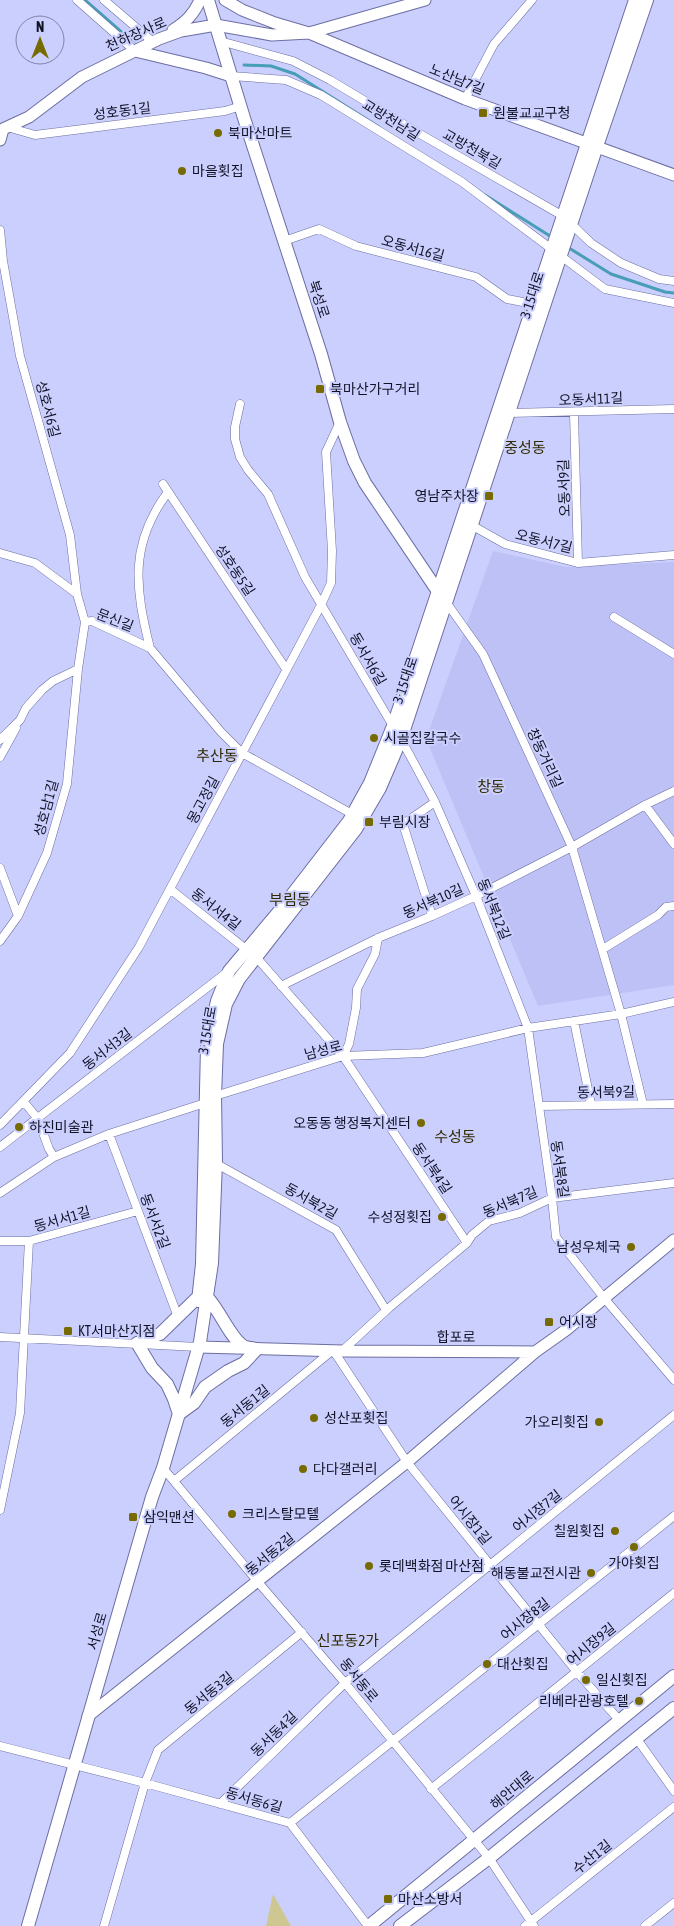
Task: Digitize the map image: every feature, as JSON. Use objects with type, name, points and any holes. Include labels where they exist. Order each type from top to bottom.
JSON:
[{"type":"main road","points":[[156,40],[186,21],[196,9],[200,0]]},
{"type":"main road","name":"북성로","points":[[208,0],[284,241],[322,354],[340,422],[354,461],[365,483],[437,590]]},
{"type":"main road","name":"노산남7길","points":[[225,0],[242,10],[275,24],[309,33],[465,99],[674,175]]},
{"type":"main road","name":"3·15대로","points":[[592,144],[647,0]]},
{"type":"main road","name":"천하장사로","points":[[7,127],[29,117],[82,77],[156,40],[181,31],[216,25],[272,35],[309,33],[418,1]]},
{"type":"main road","name":"3·15대로","points":[[198,1347],[203,1297],[212,1263],[210,1099],[207,1047],[217,1001],[229,971],[289,917],[356,829],[380,788],[401,739],[509,413],[634,1]]},
{"type":"main road","name":"교방천남길","points":[[135,51],[231,76]]},
{"type":"main road","points":[[0,140],[2,129],[7,127]]},
{"type":"main road","name":"3·15대로","points":[[210,1099],[217,1044],[226,1004],[251,953],[281,909],[352,814],[370,782],[393,726],[533,304],[556,253]]},
{"type":"main road","points":[[535,1352],[566,1330],[674,1240]]},
{"type":"main road","points":[[203,1297],[214,1304],[227,1326],[242,1345],[257,1349],[244,1363],[228,1371],[205,1387],[194,1403],[179,1414],[166,1384],[152,1368],[137,1343],[160,1334],[203,1297]]},
{"type":"main road","name":"합포로","points":[[198,1347],[337,1351],[535,1352]]},
{"type":"main road","name":"서성로","points":[[28,1926],[152,1496],[164,1468],[198,1347]]},
{"type":"main road","name":"동서동2길","points":[[88,1716],[407,1462],[535,1352]]},
{"type":"main road","name":"해안대로","points":[[368,1926],[475,1841],[674,1676]]},
{"type":"main road","points":[[400,1926],[489,1858],[674,1708]]},
{"type":"street","name":"교방천남길","points":[[77,0],[135,51]]},
{"type":"street","points":[[104,0],[156,40]]},
{"type":"street","points":[[465,99],[494,44],[532,0]]},
{"type":"street","name":"교방천북길","points":[[220,41],[292,61],[322,76],[567,220],[591,244],[621,263],[659,279],[674,281]]},
{"type":"street","name":"교방천남길","points":[[231,76],[286,80],[322,95],[462,182],[604,289],[674,303]]},
{"type":"street","name":"성호동1길","points":[[7,127],[35,134],[224,111],[241,106]]},
{"type":"street","name":"오동서16길","points":[[284,241],[319,229],[356,246],[476,277],[507,299],[533,304]]},
{"type":"street","name":"성호서6길","points":[[0,230],[2,256],[20,356],[70,535],[77,594],[85,622]]},
{"type":"street","name":"동서서6길","points":[[240,404],[235,426],[235,439],[240,457],[268,494],[305,577],[393,726]]},
{"type":"street","name":"오동서11길","points":[[509,413],[574,413],[674,409]]},
{"type":"street","name":"오동서9길","points":[[574,413],[578,563]]},
{"type":"street","name":"몽고정길","points":[[0,1126],[70,1053],[139,947],[286,669],[322,605],[331,583],[332,551],[326,452],[340,422]]},
{"type":"street","name":"성호동5길","points":[[163,484],[286,669]]},
{"type":"street","points":[[150,648],[144,622],[138,564],[144,533],[156,508],[168,492]]},
{"type":"street","name":"오동서7길","points":[[473,526],[505,544],[578,563],[674,555]]},
{"type":"street","points":[[0,554],[35,563],[77,594]]},
{"type":"street","name":"창동거리길","points":[[437,590],[483,654],[572,847],[621,1014],[643,1104]]},
{"type":"street","points":[[614,617],[674,654]]},
{"type":"street","name":"문신길","points":[[78,669],[85,622],[92,621],[150,648],[221,732],[242,753],[352,814]]},
{"type":"street","points":[[0,757],[26,708],[53,681],[78,669]]},
{"type":"street","name":"성호남1길","points":[[0,941],[18,916],[47,853],[67,784],[78,669]]},
{"type":"street","points":[[0,740],[20,720]]},
{"type":"street","name":"동서북12길","points":[[401,739],[434,802],[476,896],[528,1028]]},
{"type":"street","name":"동서북10길","points":[[281,986],[378,938],[476,896],[572,847],[644,805],[674,790]]},
{"type":"street","points":[[432,916],[403,824],[434,802]]},
{"type":"street","points":[[644,805],[674,844]]},
{"type":"street","points":[[0,868],[18,916]]},
{"type":"street","name":"동서서4길","points":[[170,889],[251,953],[281,986]]},
{"type":"street","points":[[603,949],[658,915],[666,907],[674,906]]},
{"type":"street","points":[[281,986],[343,1056],[349,1044],[356,1008],[357,989],[375,954],[378,938]]},
{"type":"street","name":"동서서3길","points":[[0,1147],[229,971]]},
{"type":"street","name":"남성로","points":[[0,1193],[54,1157],[109,1134],[343,1056],[423,1053],[528,1028],[621,1014],[674,1002]]},
{"type":"street","points":[[574,1021],[591,1104]]},
{"type":"street","name":"동서북8길","points":[[528,1028],[556,1237],[604,1298],[674,1380]]},
{"type":"street","name":"동서북4길","points":[[343,1056],[467,1243]]},
{"type":"street","points":[[24,1102],[38,1119],[49,1149],[54,1157]]},
{"type":"street","name":"동서북9길","points":[[539,1106],[674,1104]]},
{"type":"street","name":"동서서2길","points":[[109,1134],[178,1317]]},
{"type":"street","name":"동서북2길","points":[[210,1161],[336,1230],[386,1310]]},
{"type":"street","name":"동서북7길","points":[[337,1351],[467,1243],[489,1221],[520,1212],[552,1198],[674,1183]]},
{"type":"street","name":"동서서1길","points":[[0,1510],[20,1413],[29,1241],[138,1211]]},
{"type":"street","points":[[0,1241],[29,1241]]},
{"type":"street","points":[[0,1337],[198,1347]]},
{"type":"street","name":"어시장1길","points":[[337,1351],[407,1462],[538,1625],[619,1720]]},
{"type":"street","name":"동서동1길","points":[[174,1481],[337,1351]]},
{"type":"street","name":"어시장7길","points":[[345,1683],[674,1415]]},
{"type":"street","name":"동서동로","points":[[164,1468],[489,1858],[530,1925]]},
{"type":"street","name":"어시장8길","points":[[290,1823],[674,1516]]},
{"type":"street","name":"어시장9길","points":[[431,1789],[674,1593]]},
{"type":"street","name":"동서동3길","points":[[104,1926],[145,1783],[158,1750],[302,1632]]},
{"type":"street","name":"동서동4길","points":[[220,1804],[345,1683]]},
{"type":"street","points":[[637,1739],[674,1791]]},
{"type":"street","name":"동서동6길","points":[[0,1746],[290,1823],[368,1926]]},
{"type":"street","name":"수산1길","points":[[530,1925],[674,1807]]},
{"type":"street","points":[[645,1926],[674,1903]]},
{"type":"shaded area","points":[[493,551],[566,567],[674,562],[674,985],[538,1006],[426,739]]},
{"type":"shaded area","points":[[273,1894],[291,1926],[266,1926]]},
{"type":"waterway","points":[[85,0],[126,36],[135,41]]},
{"type":"waterway","points":[[244,65],[271,66],[295,74],[379,127]]},
{"type":"waterway","points":[[485,195],[550,236]]},
{"type":"waterway","points":[[569,248],[611,274],[665,292],[674,293]]},
{"type":"place","name":"원불교교구청","points":[[483,113]]},
{"type":"place","name":"북마산마트","points":[[218,133]]},
{"type":"place","name":"마을횟집","points":[[182,171]]},
{"type":"place","name":"북마산가구거리","points":[[320,389]]},
{"type":"place","name":"영남주차장","points":[[489,496]]},
{"type":"place","name":"시골집칼국수","points":[[374,738]]},
{"type":"place","name":"부림시장","points":[[369,822]]},
{"type":"place","name":"오동동 행정복지센터","points":[[421,1123]]},
{"type":"place","name":"하진미술관","points":[[19,1127]]},
{"type":"place","name":"수성정횟집","points":[[442,1217]]},
{"type":"place","name":"남성우체국","points":[[631,1247]]},
{"type":"place","name":"어시장","points":[[549,1322]]},
{"type":"place","name":"KT서마산지점","points":[[68,1331]]},
{"type":"place","name":"성산포횟집","points":[[314,1418]]},
{"type":"place","name":"가오리횟집","points":[[599,1422]]},
{"type":"place","name":"다다갤러리","points":[[303,1469]]},
{"type":"place","name":"크리스탈모텔","points":[[232,1514]]},
{"type":"place","name":"삼익맨션","points":[[133,1517]]},
{"type":"place","name":"칠원횟집","points":[[615,1531]]},
{"type":"place","name":"가야횟집","points":[[634,1547]]},
{"type":"place","name":"롯데백화점 마산점","points":[[369,1566]]},
{"type":"place","name":"해동불교전시관","points":[[591,1573]]},
{"type":"place","name":"대산횟집","points":[[487,1664]]},
{"type":"place","name":"일신횟집","points":[[586,1680]]},
{"type":"place","name":"리베라관광호텔","points":[[639,1701]]},
{"type":"place","name":"마산소방서","points":[[388,1899]]},
{"type":"district","name":"중성동","points":[[525,447]]},
{"type":"district","name":"추산동","points":[[217,755]]},
{"type":"district","name":"창동","points":[[491,786]]},
{"type":"district","name":"부림동","points":[[290,899]]},
{"type":"district","name":"수성동","points":[[455,1136]]},
{"type":"district","name":"신포동2가","points":[[348,1640]]}]
